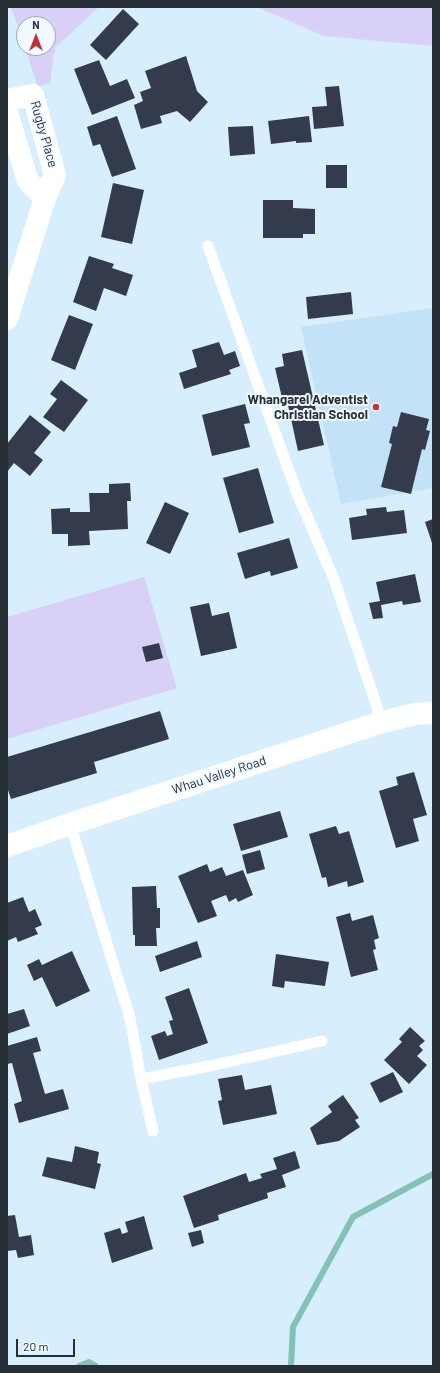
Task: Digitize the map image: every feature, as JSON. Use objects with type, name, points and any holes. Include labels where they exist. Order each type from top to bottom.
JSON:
[{"type":"street","name":"Rugby Place","points":[[7,102],[11,99],[33,95],[55,175],[45,198],[7,319]]},
{"type":"street","points":[[7,113],[28,181],[45,198]]},
{"type":"street","name":"Whau Valley Road","points":[[7,846],[382,722],[415,714],[433,713]]},
{"type":"lane","points":[[208,246],[297,493],[334,579],[382,722]]},
{"type":"lane","points":[[70,824],[130,1018],[154,1131]]},
{"type":"lane","points":[[142,1079],[210,1066],[322,1041]]},
{"type":"shaded area","points":[[11,7],[99,7],[56,47],[56,16],[16,16],[16,22]]},
{"type":"shaded area","points":[[257,7],[433,7],[433,46],[324,36]]},
{"type":"shaded area","points":[[28,56],[54,56],[50,83],[38,87]]},
{"type":"shaded area","name":"Whangarei Adventist Christian School","points":[[433,308],[433,488],[341,504],[301,327]]},
{"type":"shaded area","points":[[144,577],[177,688],[7,739],[7,617]]},
{"type":"building","points":[[123,9],[139,24],[106,60],[90,45]]},
{"type":"building","points":[[186,56],[197,91],[208,102],[190,122],[177,111],[160,116],[162,123],[141,129],[134,105],[143,101],[140,92],[151,88],[145,71]]},
{"type":"building","points":[[99,60],[110,86],[127,79],[135,98],[92,115],[74,69]]},
{"type":"building","points":[[339,86],[344,126],[314,129],[312,107],[327,106],[325,87]]},
{"type":"building","points":[[117,116],[136,169],[112,177],[100,144],[93,146],[87,127]]},
{"type":"building","points":[[309,116],[312,142],[296,143],[296,141],[271,144],[268,121]]},
{"type":"building","points":[[253,126],[255,154],[230,156],[228,127]]},
{"type":"building","points":[[326,165],[347,165],[347,188],[326,188]]},
{"type":"building","points":[[113,183],[144,190],[132,244],[101,237]]},
{"type":"building","points":[[263,200],[293,200],[293,208],[315,209],[315,234],[303,234],[303,238],[263,238]]},
{"type":"building","points":[[89,256],[114,264],[112,268],[133,275],[126,296],[104,288],[96,311],[73,302]]},
{"type":"building","points":[[351,292],[353,314],[308,319],[306,297]]},
{"type":"building","points":[[69,315],[93,324],[75,370],[51,360]]},
{"type":"building","points":[[219,342],[224,355],[235,351],[240,366],[229,370],[231,374],[184,389],[179,373],[197,367],[192,350]]},
{"type":"building","points":[[302,350],[324,445],[298,451],[288,405],[284,406],[275,368],[284,366],[282,354]]},
{"type":"building","points":[[61,380],[88,400],[64,432],[43,417],[57,399],[50,394]]},
{"type":"building","points":[[245,404],[250,423],[244,424],[250,447],[212,456],[202,415]]},
{"type":"building","points":[[401,412],[429,419],[426,430],[430,431],[425,450],[422,449],[411,494],[381,487],[392,444],[389,443],[393,426],[397,427]]},
{"type":"building","points":[[30,415],[51,432],[34,453],[43,460],[30,476],[14,463],[7,472],[7,444]]},
{"type":"building","points":[[258,468],[274,523],[239,533],[223,478]]},
{"type":"building","points":[[130,483],[131,501],[127,501],[128,529],[89,531],[90,545],[68,546],[68,534],[52,534],[51,509],[70,508],[70,512],[90,512],[89,493],[109,493],[109,484]]},
{"type":"building","points":[[165,502],[189,513],[170,554],[146,543]]},
{"type":"building","points":[[386,507],[387,512],[404,510],[407,533],[352,540],[349,518],[367,515],[366,509]]},
{"type":"building","points":[[433,519],[433,546],[425,522]]},
{"type":"building","points":[[289,538],[298,568],[271,576],[270,571],[245,579],[237,553]]},
{"type":"building","points":[[415,574],[421,602],[403,605],[402,601],[381,605],[383,618],[373,619],[369,603],[380,601],[376,582]]},
{"type":"building","points":[[209,603],[212,616],[229,612],[237,648],[201,656],[190,607]]},
{"type":"building","points":[[159,643],[163,658],[146,662],[142,647]]},
{"type":"building","points":[[160,711],[169,739],[94,762],[97,773],[11,799],[7,787],[7,757]]},
{"type":"building","points":[[414,772],[427,815],[413,819],[419,841],[396,848],[379,791],[398,785],[396,777]]},
{"type":"building","points":[[280,811],[288,837],[241,851],[233,824]]},
{"type":"building","points":[[336,826],[339,834],[349,831],[364,882],[348,887],[347,881],[328,887],[326,877],[322,878],[309,834]]},
{"type":"building","points":[[260,850],[265,869],[247,874],[242,855]]},
{"type":"building","points":[[207,864],[210,872],[222,867],[226,876],[243,870],[253,895],[238,902],[236,898],[229,902],[226,895],[211,901],[217,916],[198,923],[178,876]]},
{"type":"building","points":[[156,886],[157,908],[160,908],[160,928],[156,928],[157,946],[135,946],[135,935],[133,935],[132,887]]},
{"type":"building","points":[[23,897],[29,912],[35,909],[42,925],[35,928],[38,934],[18,942],[16,937],[7,941],[7,903]]},
{"type":"building","points":[[350,913],[352,921],[373,915],[379,938],[374,940],[376,949],[373,950],[378,970],[351,977],[336,917]]},
{"type":"building","points":[[197,941],[202,957],[160,972],[155,956]]},
{"type":"building","points":[[72,951],[90,991],[56,1007],[42,977],[34,981],[27,965],[39,959],[42,965]]},
{"type":"building","points":[[276,954],[329,962],[325,986],[285,981],[284,988],[272,986]]},
{"type":"building","points":[[189,988],[208,1043],[159,1060],[151,1036],[165,1031],[167,1036],[173,1034],[169,1021],[173,1020],[165,997]]},
{"type":"building","points":[[24,1009],[30,1026],[7,1034],[7,1014]]},
{"type":"building","points":[[410,1027],[425,1041],[419,1046],[423,1050],[417,1056],[427,1065],[409,1084],[384,1060],[402,1042],[399,1039]]},
{"type":"building","points":[[37,1037],[41,1051],[33,1053],[45,1094],[63,1089],[69,1109],[19,1123],[14,1104],[22,1101],[12,1063],[7,1064],[7,1046]]},
{"type":"building","points":[[393,1072],[403,1092],[380,1103],[370,1083]]},
{"type":"building","points":[[242,1075],[245,1090],[271,1085],[277,1114],[223,1125],[218,1101],[222,1100],[218,1079]]},
{"type":"building","points":[[343,1095],[359,1118],[355,1120],[360,1127],[339,1141],[317,1145],[310,1128],[332,1112],[328,1106]]},
{"type":"building","points":[[75,1146],[99,1152],[97,1163],[101,1164],[95,1189],[42,1176],[47,1157],[72,1162]]},
{"type":"building","points":[[295,1151],[300,1168],[282,1175],[286,1187],[267,1193],[268,1198],[218,1215],[219,1220],[194,1228],[183,1196],[246,1173],[249,1182],[262,1178],[260,1174],[277,1169],[273,1158]]},
{"type":"building","points":[[15,1215],[19,1237],[31,1235],[34,1255],[18,1258],[16,1250],[7,1251],[7,1216]]},
{"type":"building","points":[[144,1216],[153,1249],[112,1263],[104,1233],[120,1228],[122,1234],[128,1232],[125,1222]]},
{"type":"building","points":[[201,1230],[204,1243],[192,1247],[188,1233]]},
{"type":"waterway","points":[[291,1366],[293,1327],[353,1217],[433,1174]]},
{"type":"waterway","points":[[79,1366],[89,1362],[96,1366]]},
{"type":"place","name":"Whangarei Adventist Christian School","points":[[376,407]]}]
